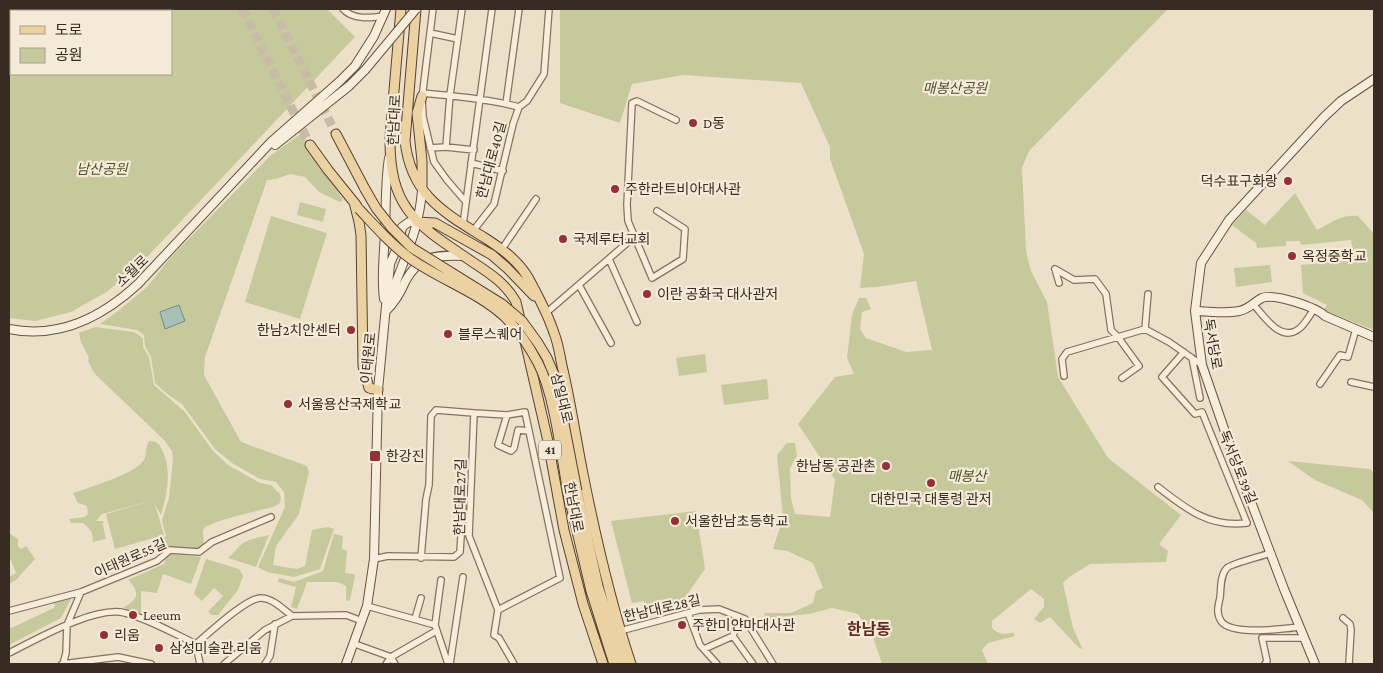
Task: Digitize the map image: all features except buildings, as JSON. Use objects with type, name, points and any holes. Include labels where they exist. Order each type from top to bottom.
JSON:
[{"type":"main road","name":"한남대로","points":[[400,9],[390,153],[394,184],[408,212],[417,222],[499,280],[511,293],[516,302],[548,437],[564,530],[583,604],[603,664]]},
{"type":"main road","name":"소월로","points":[[242,172],[342,92],[365,70],[416,9]]},
{"type":"main road","name":"한남대로","points":[[416,9],[405,141],[407,159],[414,178],[422,190],[444,212],[507,252],[523,271],[546,313],[555,334],[600,560],[631,664]]},
{"type":"main road","name":"소월로","points":[[9,329],[27,332],[46,332],[90,318],[116,303],[138,284],[271,142],[355,66],[374,36],[385,12]]},
{"type":"main road","name":"독서당로","points":[[1315,664],[1270,553],[1202,365],[1195,311],[1201,263],[1229,220],[1324,117],[1341,101],[1374,79]]},
{"type":"main road","points":[[422,190],[422,160],[417,113],[423,94]]},
{"type":"main road","name":"삼일대로","points":[[336,134],[376,208],[391,227],[412,248],[502,304],[522,321],[547,358],[555,377],[572,492],[591,591],[614,664]]},
{"type":"main road","name":"삼일대로","points":[[310,144],[356,206],[393,244],[411,259],[504,316],[525,341],[546,382],[572,492],[598,586],[623,664]]},
{"type":"main road","name":"이태원로","points":[[386,311],[382,282],[386,177],[390,153]]},
{"type":"main road","name":"이태원로","points":[[386,311],[400,268],[409,251],[417,222],[422,190]]},
{"type":"main road","points":[[356,206],[361,235],[363,366],[369,388],[378,390]]},
{"type":"main road","name":"이태원로","points":[[346,664],[355,644],[367,606],[374,559],[378,390],[390,264],[399,243],[402,227],[409,222],[417,222]]},
{"type":"main road","name":"한남대로","points":[[417,222],[434,223],[492,256],[507,268],[540,301]]},
{"type":"main road","points":[[386,311],[396,302],[409,276],[421,262],[438,256],[464,256]]},
{"type":"main road","points":[[390,264],[398,264],[400,268]]},
{"type":"main road","points":[[1195,311],[1237,312],[1246,309],[1264,297],[1271,296],[1314,309],[1325,316],[1374,337]]},
{"type":"street","points":[[343,9],[347,13],[366,18],[385,12]]},
{"type":"street","points":[[433,9],[423,94],[423,117],[434,162],[466,202]]},
{"type":"street","points":[[446,147],[450,95],[462,9]]},
{"type":"street","points":[[463,225],[492,9]]},
{"type":"street","points":[[506,104],[519,9]]},
{"type":"street","name":"한남대로40길","points":[[473,231],[494,204],[513,124],[520,107],[527,101],[544,74],[549,9]]},
{"type":"street","points":[[430,33],[458,39]]},
{"type":"street","points":[[423,94],[450,95],[520,107]]},
{"type":"street","points":[[657,211],[684,229],[683,259],[652,278],[628,221],[627,205],[632,103],[637,101],[676,120]]},
{"type":"street","points":[[430,148],[446,147],[474,150]]},
{"type":"street","points":[[472,163],[503,171]]},
{"type":"street","points":[[502,249],[536,199]]},
{"type":"street","points":[[546,313],[634,237]]},
{"type":"street","points":[[609,259],[637,322]]},
{"type":"street","points":[[1059,284],[1055,269],[1074,280],[1095,279],[1106,294],[1111,330],[1139,366],[1122,378]]},
{"type":"street","points":[[578,285],[611,343]]},
{"type":"street","points":[[1145,329],[1148,294]]},
{"type":"street","points":[[1254,304],[1278,331],[1285,334],[1292,333],[1300,328],[1314,309]]},
{"type":"street","points":[[1064,376],[1062,359],[1067,352],[1145,329],[1169,342],[1202,365]]},
{"type":"street","points":[[1320,384],[1340,355],[1348,357],[1356,330]]},
{"type":"street","name":"독서당로39길","points":[[1158,488],[1204,519],[1233,525],[1248,523],[1202,412],[1195,414],[1162,377],[1184,352]]},
{"type":"street","points":[[1192,358],[1200,398]]},
{"type":"street","points":[[1350,382],[1374,387]]},
{"type":"street","points":[[421,558],[429,485],[431,416],[436,410],[507,415],[525,412],[560,578],[498,610],[494,635],[499,638],[514,664]]},
{"type":"street","name":"한남대로27길","points":[[474,413],[469,536],[498,610]]},
{"type":"street","points":[[507,415],[498,446],[511,451],[514,448],[518,430],[529,431]]},
{"type":"street","points":[[1225,466],[1236,462]]},
{"type":"street","points":[[374,559],[388,556],[454,557],[460,552],[463,506],[456,498]]},
{"type":"street","name":"이태원로55길","points":[[9,611],[81,592],[157,561],[170,550],[199,552],[212,542],[271,517]]},
{"type":"street","points":[[1270,553],[1231,565],[1226,569],[1222,579],[1218,609],[1219,617],[1225,626],[1240,629],[1300,627]]},
{"type":"street","points":[[449,664],[463,577]]},
{"type":"street","points":[[441,580],[436,628],[449,664]]},
{"type":"street","name":"이태원로55길","points":[[81,592],[67,625],[66,653],[63,664],[118,657],[150,664]]},
{"type":"street","points":[[196,644],[249,601],[261,597],[271,600],[292,616]]},
{"type":"street","points":[[415,620],[421,598]]},
{"type":"street","points":[[367,606],[436,628]]},
{"type":"street","name":"한남대로28길","points":[[620,631],[699,610],[719,609],[738,617]]},
{"type":"street","points":[[9,653],[67,625],[103,612],[123,612],[196,644]]},
{"type":"street","points":[[688,613],[700,644],[717,664]]},
{"type":"street","points":[[224,664],[265,630],[292,616],[346,615],[362,621]]},
{"type":"street","points":[[733,636],[738,617],[744,620],[773,664]]},
{"type":"street","points":[[1343,618],[1350,624],[1351,630],[1349,664]]},
{"type":"street","points":[[265,664],[270,656],[276,624]]},
{"type":"street","points":[[386,664],[391,657],[436,628]]},
{"type":"street","points":[[704,649],[733,636]]},
{"type":"street","points":[[733,636],[753,664]]},
{"type":"street","points":[[1265,664],[1268,661],[1262,638],[1304,638]]},
{"type":"street","points":[[196,644],[200,664]]},
{"type":"street","points":[[355,644],[391,657],[395,664]]},
{"type":"street","points":[[112,664],[118,657]]},
{"type":"green space","name":"남산공원","points":[[9,9],[327,9],[355,37],[148,256],[108,291],[71,312],[35,321],[9,318]]},
{"type":"green space","name":"매봉산","points":[[560,9],[1168,9],[1029,151],[1022,168],[1026,251],[1031,271],[1047,302],[1058,377],[1108,458],[1181,515],[1159,544],[1168,551],[1166,562],[1090,564],[1063,583],[1073,628],[1083,650],[1050,617],[1040,623],[1034,619],[1044,607],[1044,599],[1031,589],[992,621],[992,628],[997,632],[1004,634],[1013,633],[1015,636],[988,643],[982,650],[988,664],[882,664],[873,637],[858,614],[832,608],[809,614],[766,618],[764,613],[791,613],[813,603],[816,591],[823,588],[813,563],[787,551],[773,549],[783,518],[777,455],[787,443],[795,443],[797,456],[790,468],[791,499],[795,514],[830,517],[835,480],[798,424],[835,377],[854,374],[847,358],[852,315],[859,298],[866,298],[871,309],[862,312],[860,329],[866,338],[906,352],[932,350],[916,281],[860,288],[864,254],[830,159],[830,147],[801,83],[683,75],[632,84],[620,123],[560,103]]},
{"type":"green space","points":[[302,133],[343,200],[340,202],[319,192],[305,177],[290,174],[267,180],[205,357],[204,375],[241,442],[307,466],[309,472],[299,514],[276,546],[273,565],[297,569],[305,566],[312,530],[328,527],[334,529],[320,569],[294,577],[267,572],[258,567],[285,507],[284,492],[276,482],[260,479],[232,463],[215,449],[182,404],[155,383],[151,357],[145,346],[144,335],[137,330],[100,324],[147,287],[171,257],[270,156]]},
{"type":"green space","points":[[1295,193],[1317,230],[1346,216],[1358,216],[1374,234],[1374,330],[1323,310],[1327,305],[1303,293],[1301,265],[1354,260],[1351,240],[1301,245],[1300,241],[1286,241],[1286,246],[1257,248],[1256,243],[1232,225],[1246,210],[1265,225]]},
{"type":"green space","points":[[300,202],[326,209],[323,222],[297,215]]},
{"type":"green space","points":[[271,216],[327,233],[300,319],[245,302]]},
{"type":"green space","points":[[1270,265],[1272,282],[1236,287],[1234,268]]},
{"type":"green space","points":[[95,327],[134,332],[143,338],[143,347],[149,357],[154,385],[185,412],[213,451],[228,465],[260,483],[271,485],[280,494],[279,504],[205,527],[203,531],[204,547],[198,551],[164,549],[160,538],[166,536],[162,521],[169,498],[173,460],[172,451],[164,440],[94,373],[79,333]]},
{"type":"green space","points":[[705,354],[707,372],[679,376],[676,358]]},
{"type":"green space","points":[[767,379],[769,399],[724,405],[721,385]]},
{"type":"green space","points":[[149,441],[156,442],[161,447],[166,460],[168,475],[167,491],[161,515],[155,504],[164,535],[115,549],[106,514],[154,500],[102,514],[96,521],[103,521],[104,523],[101,524],[103,525],[106,539],[92,542],[92,533],[83,523],[71,523],[69,519],[85,517],[88,514],[87,506],[78,503],[73,493],[112,480],[132,470],[144,460]]},
{"type":"green space","points":[[1288,461],[1370,469],[1374,473],[1374,513],[1362,500],[1315,480]]},
{"type":"green space","points":[[696,511],[705,569],[679,606],[647,613],[644,601],[632,603],[611,521]]},
{"type":"green space","points":[[9,533],[18,539],[18,546],[21,549],[26,546],[35,559],[16,580],[9,584],[9,577],[16,573],[11,560],[9,561]]},
{"type":"green space","points":[[334,534],[343,536],[342,549],[347,551],[345,573],[354,574],[355,576],[350,600],[346,601],[346,586],[338,582],[307,582],[297,609],[291,607],[296,587],[278,582],[279,578],[294,582],[323,571]]},
{"type":"green space","points":[[269,535],[256,567],[228,558],[245,542]]},
{"type":"green space","points":[[171,554],[201,557],[191,584],[163,574],[157,593],[141,591],[141,616],[134,614],[134,611],[123,608],[132,602],[136,596],[135,589],[128,580],[164,564],[164,568],[165,559]]},
{"type":"green space","points":[[206,559],[239,569],[243,576],[238,590],[218,615],[212,615],[208,612],[223,596],[214,588],[202,601],[194,594]]},
{"type":"green space","points":[[72,597],[61,618],[9,645],[9,629],[54,608],[53,602]]},
{"type":"water","points":[[179,305],[185,321],[165,329],[160,312]]},
{"type":"tunnel","points":[[242,9],[310,145]]},
{"type":"tunnel","points":[[273,9],[336,134]]},
{"type":"place","name":"D동","points":[[693,123]]},
{"type":"place","name":"덕수표구화랑","points":[[1288,181]]},
{"type":"place","name":"주한라트비아대사관","points":[[615,189]]},
{"type":"place","name":"국제루터교회","points":[[563,239]]},
{"type":"place","name":"옥정중학교","points":[[1292,256]]},
{"type":"place","name":"이란 공화국 대사관저","points":[[647,294]]},
{"type":"place","name":"한남2치안센터","points":[[351,330]]},
{"type":"place","name":"블루스퀘어","points":[[448,334]]},
{"type":"place","name":"서울용산국제학교","points":[[288,404]]},
{"type":"place","name":"한강진","points":[[375,456]]},
{"type":"place","name":"한남동 공관촌","points":[[886,466]]},
{"type":"place","name":"대한민국 대통령 관저","points":[[931,483]]},
{"type":"place","name":"서울한남초등학교","points":[[675,521]]},
{"type":"place","name":"Leeum","points":[[133,615]]},
{"type":"place","name":"주한미얀마대사관","points":[[682,625]]},
{"type":"place","name":"리움","points":[[104,635]]},
{"type":"place","name":"삼성미술관 리움","points":[[159,648]]},
{"type":"district","name":"한남동","points":[[869,629]]},
{"type":"park label","name":"매봉산공원","points":[[955,88]]}]
